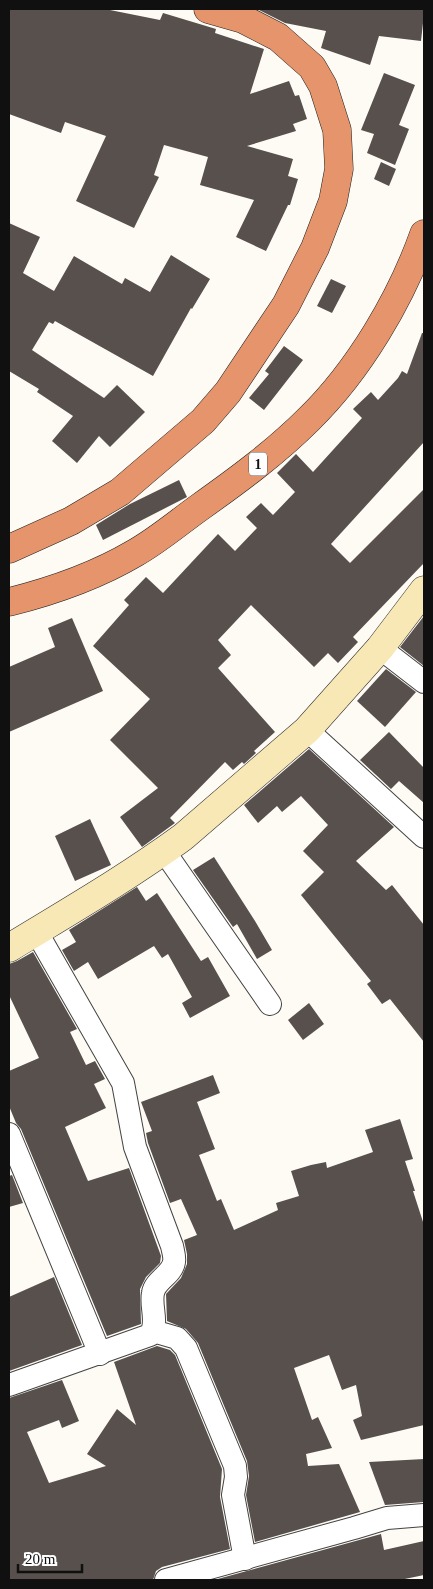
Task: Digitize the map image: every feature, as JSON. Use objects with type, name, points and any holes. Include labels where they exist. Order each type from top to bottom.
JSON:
[{"type":"highway","points":[[9,549],[71,521],[120,492],[203,421],[228,392],[286,305],[315,248],[333,201],[339,169],[337,130],[323,86],[312,67],[278,37],[243,18],[208,9]]},
{"type":"highway","name":"1","points":[[9,602],[35,596],[98,573],[137,552],[268,456],[310,419],[342,382],[371,340],[398,294],[424,234]]},
{"type":"street","points":[[9,948],[140,868],[183,837],[307,730],[380,648],[421,598]]},
{"type":"street","points":[[380,648],[424,682]]},
{"type":"street","points":[[307,730],[424,837]]},
{"type":"street","points":[[164,851],[270,1004]]},
{"type":"street","points":[[9,1385],[147,1337],[154,1327],[153,1292],[155,1286],[171,1269],[174,1262],[172,1246],[136,1147],[123,1083],[36,932]]},
{"type":"street","points":[[9,1134],[100,1354]]},
{"type":"street","points":[[153,1331],[177,1338],[186,1348],[235,1466],[236,1477],[233,1495],[245,1559]]},
{"type":"street","points":[[166,1580],[387,1518],[424,1515]]},
{"type":"building","points":[[9,9],[105,9],[160,20],[163,13],[216,29],[215,33],[264,49],[250,94],[289,81],[295,96],[299,95],[307,119],[293,124],[296,131],[247,146],[293,159],[288,176],[298,179],[290,205],[288,205],[266,251],[236,237],[254,200],[200,185],[208,157],[164,145],[154,175],[159,177],[134,228],[76,201],[106,136],[65,122],[61,133],[9,114]]},
{"type":"building","points":[[257,9],[424,9],[421,41],[379,36],[370,65],[321,48],[326,31],[285,23]]},
{"type":"building","points":[[384,73],[415,85],[399,125],[409,129],[395,165],[367,153],[374,134],[361,130]]},
{"type":"building","points":[[381,162],[396,169],[389,186],[374,179]]},
{"type":"building","points":[[9,223],[40,237],[23,273],[54,291],[74,256],[122,284],[125,278],[150,292],[171,255],[210,279],[191,308],[153,376],[55,321],[53,324],[49,322],[32,350],[104,398],[117,385],[145,412],[110,447],[99,436],[77,463],[52,441],[73,416],[37,392],[39,389],[9,371]]},
{"type":"building","points":[[331,279],[346,286],[332,313],[317,306]]},
{"type":"building","points":[[422,333],[424,333],[424,442],[331,544],[350,563],[424,489],[424,563],[353,637],[358,642],[338,663],[328,653],[314,667],[251,605],[218,640],[231,655],[218,668],[275,732],[254,751],[256,753],[244,764],[242,762],[233,770],[225,762],[170,818],[175,823],[142,847],[120,817],[158,788],[110,740],[150,699],[93,646],[129,605],[124,600],[146,577],[163,593],[218,534],[235,551],[257,528],[246,517],[261,503],[273,515],[295,492],[277,473],[296,454],[313,472],[362,418],[353,409],[371,392],[378,400],[402,371],[407,374]]},
{"type":"building","points":[[284,346],[303,360],[264,410],[249,398],[269,374],[265,371]]},
{"type":"building","points":[[179,480],[187,497],[103,540],[96,525],[130,504]]},
{"type":"building","points":[[424,616],[424,666],[400,647]]},
{"type":"building","points":[[72,618],[103,691],[9,732],[9,667],[55,647],[48,628]]},
{"type":"building","points":[[386,669],[416,692],[385,727],[357,701]]},
{"type":"building","points":[[389,732],[424,768],[424,803],[399,781],[391,789],[360,760]]},
{"type":"building","points":[[309,749],[394,827],[356,861],[386,890],[392,885],[424,925],[424,1042],[390,999],[382,1004],[367,984],[371,981],[301,895],[324,872],[303,851],[328,825],[301,796],[282,812],[277,806],[258,823],[244,805]]},
{"type":"building","points":[[90,819],[111,865],[75,881],[55,836]]},
{"type":"building","points":[[214,857],[272,950],[257,959],[237,924],[233,927],[193,870]]},
{"type":"building","points":[[137,887],[146,901],[157,893],[201,961],[208,957],[230,996],[190,1018],[182,1003],[192,997],[168,954],[162,958],[154,946],[98,979],[88,962],[74,971],[62,950],[76,942],[69,930]]},
{"type":"building","points":[[33,952],[77,1029],[70,1032],[86,1065],[95,1061],[105,1079],[94,1084],[106,1108],[65,1127],[88,1181],[129,1168],[161,1256],[160,1263],[146,1277],[140,1289],[141,1324],[107,1336],[21,1129],[16,1123],[9,1106],[9,1071],[39,1058],[9,995],[9,964]]},
{"type":"building","points":[[309,1003],[324,1024],[303,1040],[288,1020]]},
{"type":"building","points":[[213,1075],[220,1093],[197,1102],[215,1149],[199,1155],[217,1201],[221,1199],[234,1230],[278,1210],[276,1203],[299,1196],[291,1171],[326,1162],[327,1168],[373,1152],[365,1130],[400,1119],[413,1159],[405,1161],[424,1225],[424,1425],[361,1440],[353,1420],[362,1416],[356,1385],[342,1390],[329,1355],[294,1368],[312,1420],[318,1417],[332,1448],[306,1454],[308,1466],[339,1464],[360,1512],[255,1542],[246,1495],[249,1476],[247,1461],[198,1343],[186,1329],[167,1321],[166,1294],[181,1278],[187,1264],[184,1240],[197,1235],[181,1199],[170,1203],[148,1143],[146,1133],[152,1131],[141,1102]]},
{"type":"building","points":[[12,1175],[23,1203],[9,1207],[9,1176]]},
{"type":"building","points":[[54,1277],[82,1345],[9,1371],[9,1297]]},
{"type":"building","points":[[157,1346],[170,1350],[175,1355],[222,1469],[220,1497],[230,1549],[162,1567],[156,1571],[153,1580],[9,1580],[9,1398],[62,1380],[79,1421],[62,1428],[59,1420],[27,1432],[49,1483],[106,1466],[87,1454],[117,1409],[136,1425],[114,1362]]},
{"type":"building","points":[[424,1459],[424,1502],[385,1505],[369,1462]]},
{"type":"building","points":[[381,1534],[384,1550],[424,1541],[424,1575],[400,1580],[214,1580]]}]
